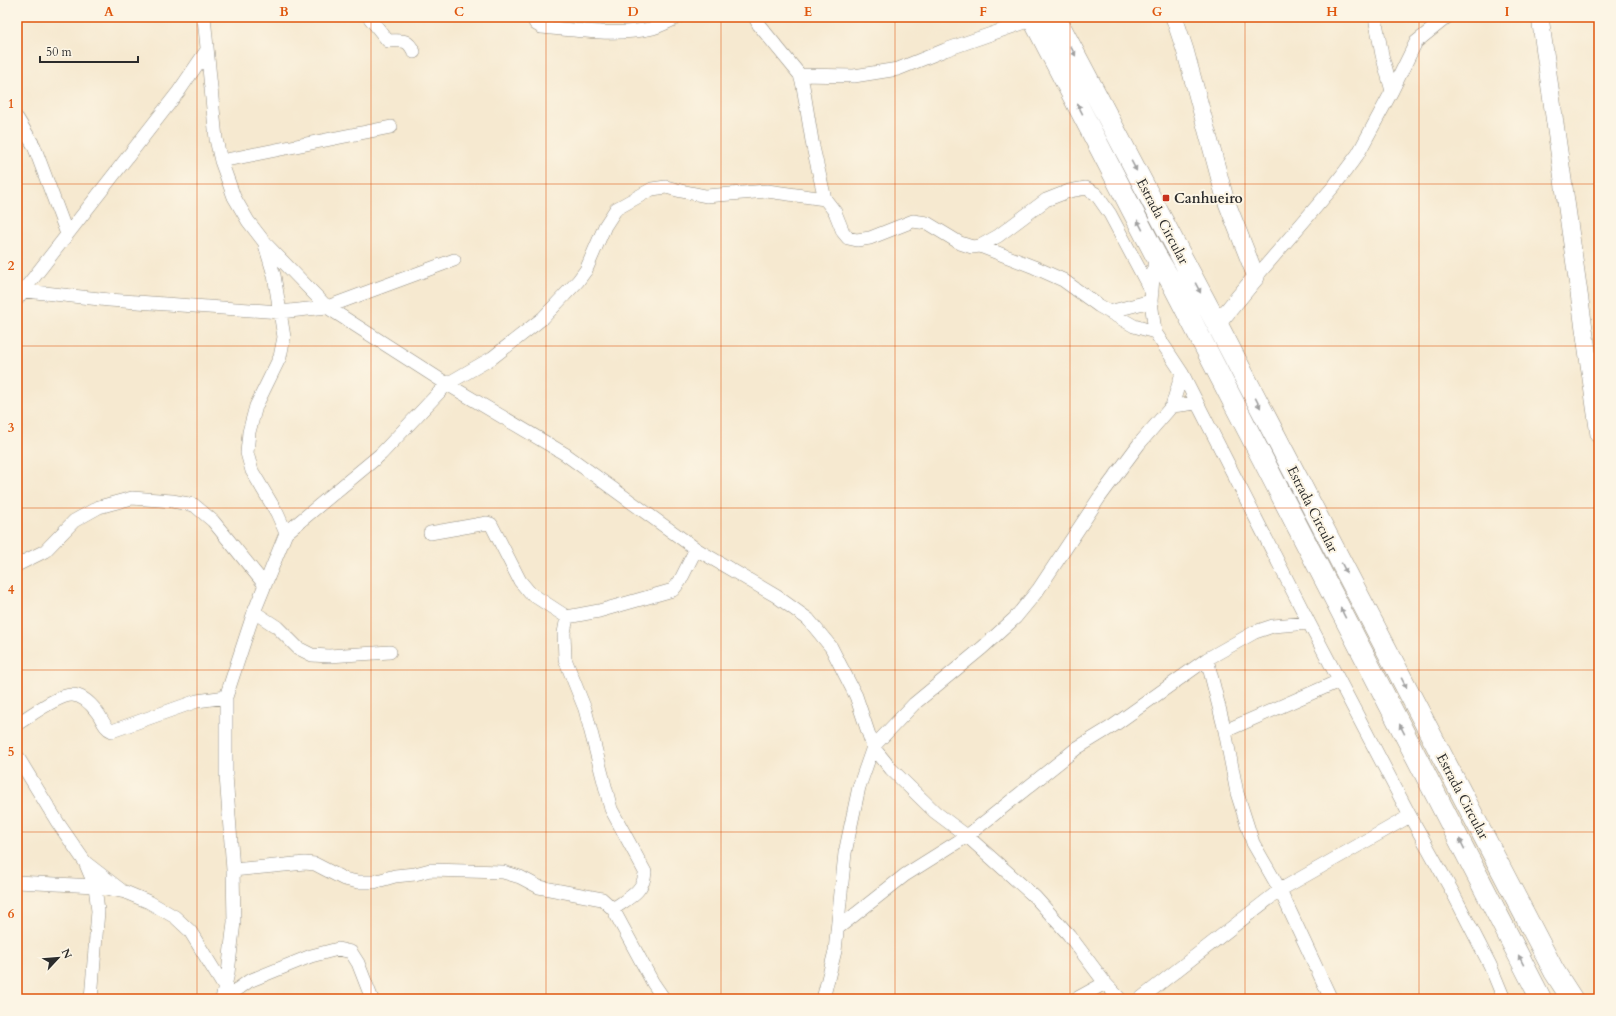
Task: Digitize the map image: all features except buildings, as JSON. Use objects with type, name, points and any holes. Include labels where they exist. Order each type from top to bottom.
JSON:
[{"type":"main road","name":"Estrada Circular","points":[[1055,17],[1217,324],[1554,971],[1572,999]]},
{"type":"main road","name":"Estrada Circular","points":[[1033,18],[1155,254],[1172,283],[1541,999]]},
{"type":"street","points":[[370,17],[388,42],[406,41],[410,44],[414,52]]},
{"type":"street","points":[[532,17],[536,24],[541,27],[588,32],[618,32],[650,28],[678,17]]},
{"type":"street","points":[[755,17],[759,25],[800,75],[804,86],[813,147],[825,199],[835,212],[843,232],[848,238],[857,240],[870,238],[913,221],[927,223],[960,243],[972,247],[980,246],[998,236],[1046,200],[1069,191],[1086,188],[1096,194],[1110,214],[1151,297]]},
{"type":"street","points":[[1174,17],[1185,50],[1225,198],[1256,277]]},
{"type":"street","points":[[1376,17],[1382,55],[1392,91]]},
{"type":"street","points":[[1217,324],[1334,186],[1358,154],[1392,91],[1416,42],[1447,17]]},
{"type":"street","points":[[1540,17],[1596,392],[1599,435]]},
{"type":"street","points":[[206,18],[207,50],[216,139],[221,161],[234,198],[248,221],[265,243],[328,307],[447,384],[565,454],[696,549],[776,596],[808,619],[831,647],[856,696],[873,747],[891,769],[935,812],[967,836],[1035,897],[1070,935],[1105,983],[1120,999]]},
{"type":"street","points":[[800,75],[854,76],[898,69],[1033,18]]},
{"type":"street","points":[[20,293],[170,103],[207,50]]},
{"type":"street","points":[[17,118],[34,146],[67,234]]},
{"type":"street","points":[[221,161],[391,127]]},
{"type":"street","points":[[224,995],[234,922],[233,870],[226,775],[226,697],[254,612],[286,533],[381,454],[447,384],[492,358],[543,318],[578,281],[586,270],[605,226],[616,209],[652,189],[666,187],[706,196],[767,191],[825,199]]},
{"type":"street","points":[[265,243],[274,275],[284,338],[280,357],[256,406],[249,432],[247,453],[252,471],[277,513],[286,533]]},
{"type":"street","points":[[980,246],[1063,280],[1109,312],[1134,326],[1155,332]]},
{"type":"street","points":[[1155,254],[1151,297],[1155,332],[1182,373],[1339,681],[1410,816],[1453,893],[1483,952],[1504,999]]},
{"type":"street","points":[[20,293],[280,312],[328,307],[454,260]]},
{"type":"street","points":[[1109,312],[1151,297]]},
{"type":"street","points":[[823,999],[835,951],[845,853],[859,787],[873,747],[914,704],[982,648],[1015,618],[1038,590],[1099,498],[1139,444],[1172,406],[1182,373]]},
{"type":"street","points":[[1172,406],[1197,403]]},
{"type":"street","points":[[17,565],[45,551],[74,521],[99,507],[132,498],[172,501],[194,505],[212,521],[265,585]]},
{"type":"street","points":[[430,533],[487,523],[491,524],[520,581],[530,593],[567,617],[599,611],[673,590],[680,581],[696,549]]},
{"type":"street","points":[[254,612],[277,627],[298,648],[312,655],[329,656],[390,652]]},
{"type":"street","points":[[567,617],[564,633],[565,659],[585,709],[611,809],[645,872],[641,889],[613,909]]},
{"type":"street","points":[[838,928],[905,876],[967,836],[1077,748],[1119,721],[1207,659],[1255,632],[1273,626],[1309,623]]},
{"type":"street","points":[[1207,659],[1225,731],[1238,793],[1253,843],[1280,890],[1331,999]]},
{"type":"street","points":[[1225,731],[1339,681]]},
{"type":"street","points":[[17,724],[60,698],[72,695],[82,697],[91,703],[102,718],[106,728],[112,731],[197,700],[226,697]]},
{"type":"street","points":[[17,756],[58,823],[85,862],[95,886],[98,911],[91,999]]},
{"type":"street","points":[[1140,999],[1280,890],[1410,816]]},
{"type":"street","points":[[85,862],[124,892]]},
{"type":"street","points":[[233,870],[305,863],[315,864],[344,879],[358,882],[374,882],[395,876],[415,874],[430,870],[503,872],[520,877],[539,887],[602,899],[613,909],[653,984],[664,999]]},
{"type":"street","points":[[17,882],[95,886],[124,892],[150,902],[175,917],[190,931],[224,995]]},
{"type":"street","points":[[224,995],[249,981],[311,956],[338,949],[351,952],[358,963],[372,999]]},
{"type":"street","points":[[228,973],[249,981]]},
{"type":"street","points":[[1076,999],[1105,983]]},
{"type":"place","name":"Canhueiro","points":[[1166,198]]}]
